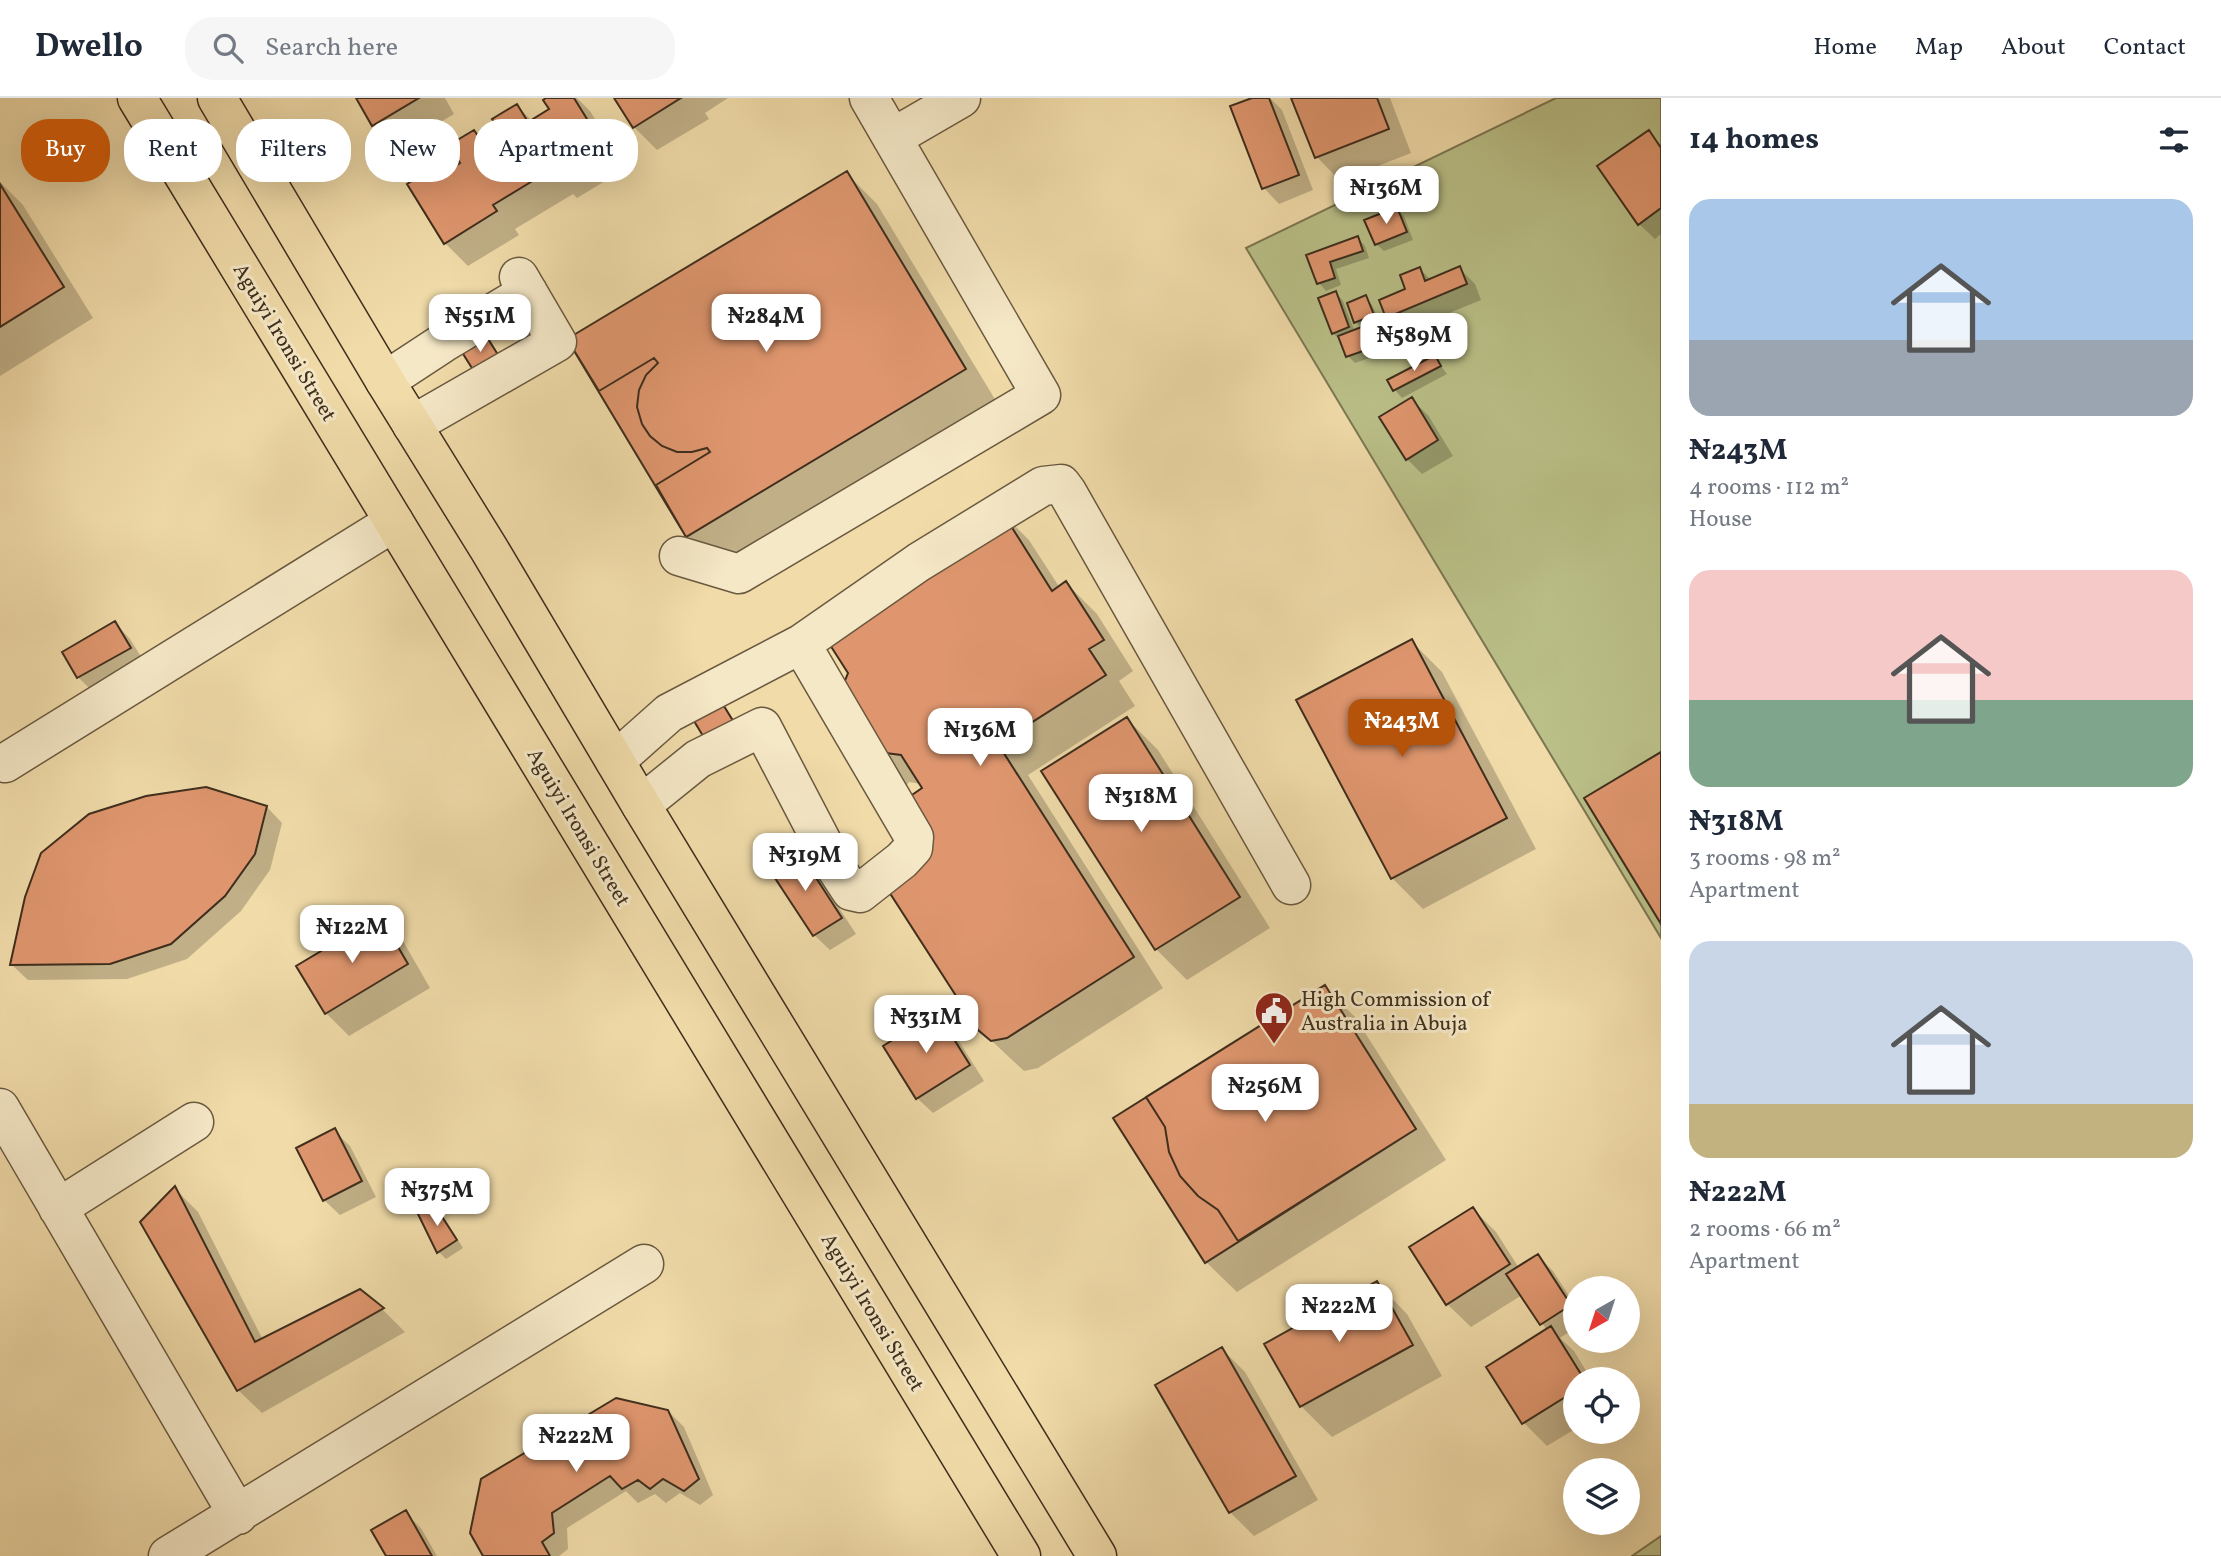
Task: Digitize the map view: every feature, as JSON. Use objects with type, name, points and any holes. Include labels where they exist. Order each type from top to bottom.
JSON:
[{"type":"main road","name":"Aguiyi Ironsi Street","points":[[137,98],[1021,1556]]},
{"type":"main road","points":[[217,98],[641,806],[1097,1556]]},
{"type":"street","points":[[679,556],[739,575],[1041,395],[869,98]]},
{"type":"street","points":[[892,138],[961,98]]},
{"type":"street","points":[[385,381],[523,285],[557,342],[412,425]]},
{"type":"street","points":[[615,761],[669,713],[801,644],[930,555],[1044,486],[1061,484],[1291,885]]},
{"type":"street","points":[[5,764],[394,522]]},
{"type":"street","points":[[734,678],[834,865],[851,891],[860,892],[902,860],[913,848],[914,837],[801,644]]},
{"type":"street","points":[[641,806],[698,760],[762,727]]},
{"type":"street","points":[[0,1108],[238,1515]]},
{"type":"street","points":[[58,1208],[194,1122]]},
{"type":"street","points":[[168,1556],[644,1264]]},
{"type":"green space","points":[[1556,98],[1661,98],[1661,938],[1246,248]]},
{"type":"green space","points":[[1661,1536],[1661,1556],[1632,1556]]},
{"type":"building","points":[[356,98],[419,98],[384,119],[368,119]]},
{"type":"building","points":[[574,98],[587,119],[533,119],[549,109],[543,100]]},
{"type":"building","points":[[614,98],[681,98],[638,125],[638,119],[627,119]]},
{"type":"building","points":[[1252,98],[1269,98],[1299,175],[1262,189],[1230,106]]},
{"type":"building","points":[[1291,98],[1377,98],[1389,129],[1315,158]]},
{"type":"building","points":[[517,104],[526,119],[492,119]]},
{"type":"building","points":[[474,130],[474,182],[531,182],[493,205],[497,211],[444,244],[407,184],[460,182],[460,138]]},
{"type":"building","points":[[1649,130],[1661,148],[1661,208],[1638,225],[1597,166]]},
{"type":"building","points":[[847,171],[966,369],[686,537],[567,339]]},
{"type":"building","points":[[847,171],[966,369],[686,537],[656,485],[710,452],[707,448],[677,452],[662,446],[650,436],[642,424],[637,407],[639,390],[646,375],[658,363],[654,358],[599,391],[567,339]]},
{"type":"building","points":[[0,184],[64,287],[0,327]]},
{"type":"building","points":[[1397,207],[1407,232],[1375,245],[1364,220]]},
{"type":"building","points":[[1358,236],[1363,251],[1330,262],[1335,278],[1317,284],[1306,255]]},
{"type":"building","points":[[1460,266],[1467,284],[1386,318],[1379,300],[1405,289],[1400,275],[1420,267],[1425,281]]},
{"type":"building","points":[[1336,291],[1349,327],[1332,334],[1318,298]]},
{"type":"building","points":[[1366,295],[1374,315],[1354,323],[1347,303]]},
{"type":"building","points":[[1377,321],[1386,343],[1346,357],[1338,336]]},
{"type":"building","points":[[485,334],[500,358],[475,373],[460,349]]},
{"type":"building","points":[[1435,355],[1441,366],[1393,391],[1387,380]]},
{"type":"building","points":[[1412,397],[1438,440],[1406,460],[1379,417]]},
{"type":"building","points":[[999,507],[1052,591],[1066,581],[1104,640],[1089,649],[1106,675],[998,744],[1134,957],[1007,1038],[991,1041],[978,1030],[875,870],[932,833],[909,797],[922,788],[901,755],[878,752],[840,693],[848,673],[816,623]]},
{"type":"building","points":[[115,621],[131,648],[77,678],[62,652]]},
{"type":"building","points":[[1412,639],[1507,818],[1391,879],[1296,700]]},
{"type":"building","points":[[719,698],[735,724],[706,741],[691,716]]},
{"type":"building","points":[[1127,717],[1240,897],[1155,950],[1041,771]]},
{"type":"building","points":[[1661,752],[1661,924],[1584,798]]},
{"type":"building","points":[[206,787],[267,806],[255,854],[225,896],[171,944],[110,964],[10,965],[25,897],[41,853],[89,814],[146,796]]},
{"type":"building","points":[[798,850],[842,918],[813,936],[769,869]]},
{"type":"building","points":[[380,916],[408,964],[325,1014],[296,966]]},
{"type":"building","points":[[1325,985],[1416,1129],[1205,1263],[1113,1118]]},
{"type":"building","points":[[1325,985],[1416,1129],[1238,1241],[1218,1210],[1198,1196],[1180,1176],[1169,1152],[1165,1127],[1146,1097]]},
{"type":"building","points":[[937,1012],[970,1065],[916,1099],[883,1046]]},
{"type":"building","points":[[335,1128],[362,1181],[323,1201],[296,1148]]},
{"type":"building","points":[[175,1186],[255,1342],[360,1289],[384,1308],[237,1391],[140,1222]]},
{"type":"building","points":[[432,1201],[457,1240],[437,1253],[418,1214]]},
{"type":"building","points":[[1473,1207],[1510,1264],[1446,1305],[1409,1247]]},
{"type":"building","points":[[1538,1254],[1563,1293],[1563,1310],[1540,1325],[1506,1274]]},
{"type":"building","points":[[1377,1281],[1413,1345],[1300,1407],[1264,1344]]},
{"type":"building","points":[[1551,1326],[1563,1345],[1563,1353],[1568,1353],[1577,1367],[1563,1367],[1563,1398],[1522,1424],[1486,1367]]},
{"type":"building","points":[[1222,1347],[1296,1476],[1229,1513],[1155,1385]]},
{"type":"building","points":[[616,1398],[668,1410],[699,1479],[684,1491],[663,1479],[650,1489],[638,1480],[622,1489],[610,1476],[552,1513],[554,1533],[542,1542],[550,1556],[483,1556],[470,1533],[481,1479]]},
{"type":"building","points":[[406,1510],[432,1556],[386,1556],[371,1530]]},
{"type":"place","name":"High Commission of Australia in Abuja","points":[[1274,1045]]}]
